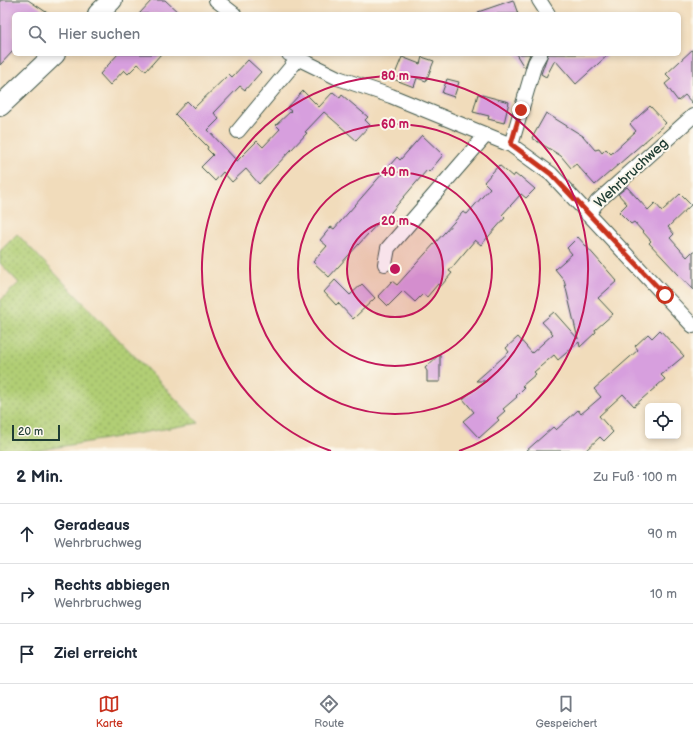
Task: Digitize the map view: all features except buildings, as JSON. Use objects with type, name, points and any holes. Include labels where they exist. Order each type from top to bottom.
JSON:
[{"type":"street","points":[[100,12],[112,0]]},
{"type":"street","points":[[216,0],[231,12]]},
{"type":"street","points":[[539,0],[547,12]]},
{"type":"street","points":[[0,106],[53,56]]},
{"type":"street","points":[[511,144],[535,63],[539,56]]},
{"type":"street","name":"Wehrbruchweg","points":[[238,131],[293,57],[338,78],[511,144],[551,174],[693,326]]},
{"type":"street","name":"Wehrbruchweg","points":[[588,215],[597,202],[693,116]]},
{"type":"street","points":[[385,264],[388,248],[486,135]]},
{"type":"green space","points":[[17,234],[199,423],[35,451],[0,451],[0,301],[19,283],[0,263],[0,251]]},
{"type":"route","points":[[521,110],[511,144],[551,174],[665,295]]}]
